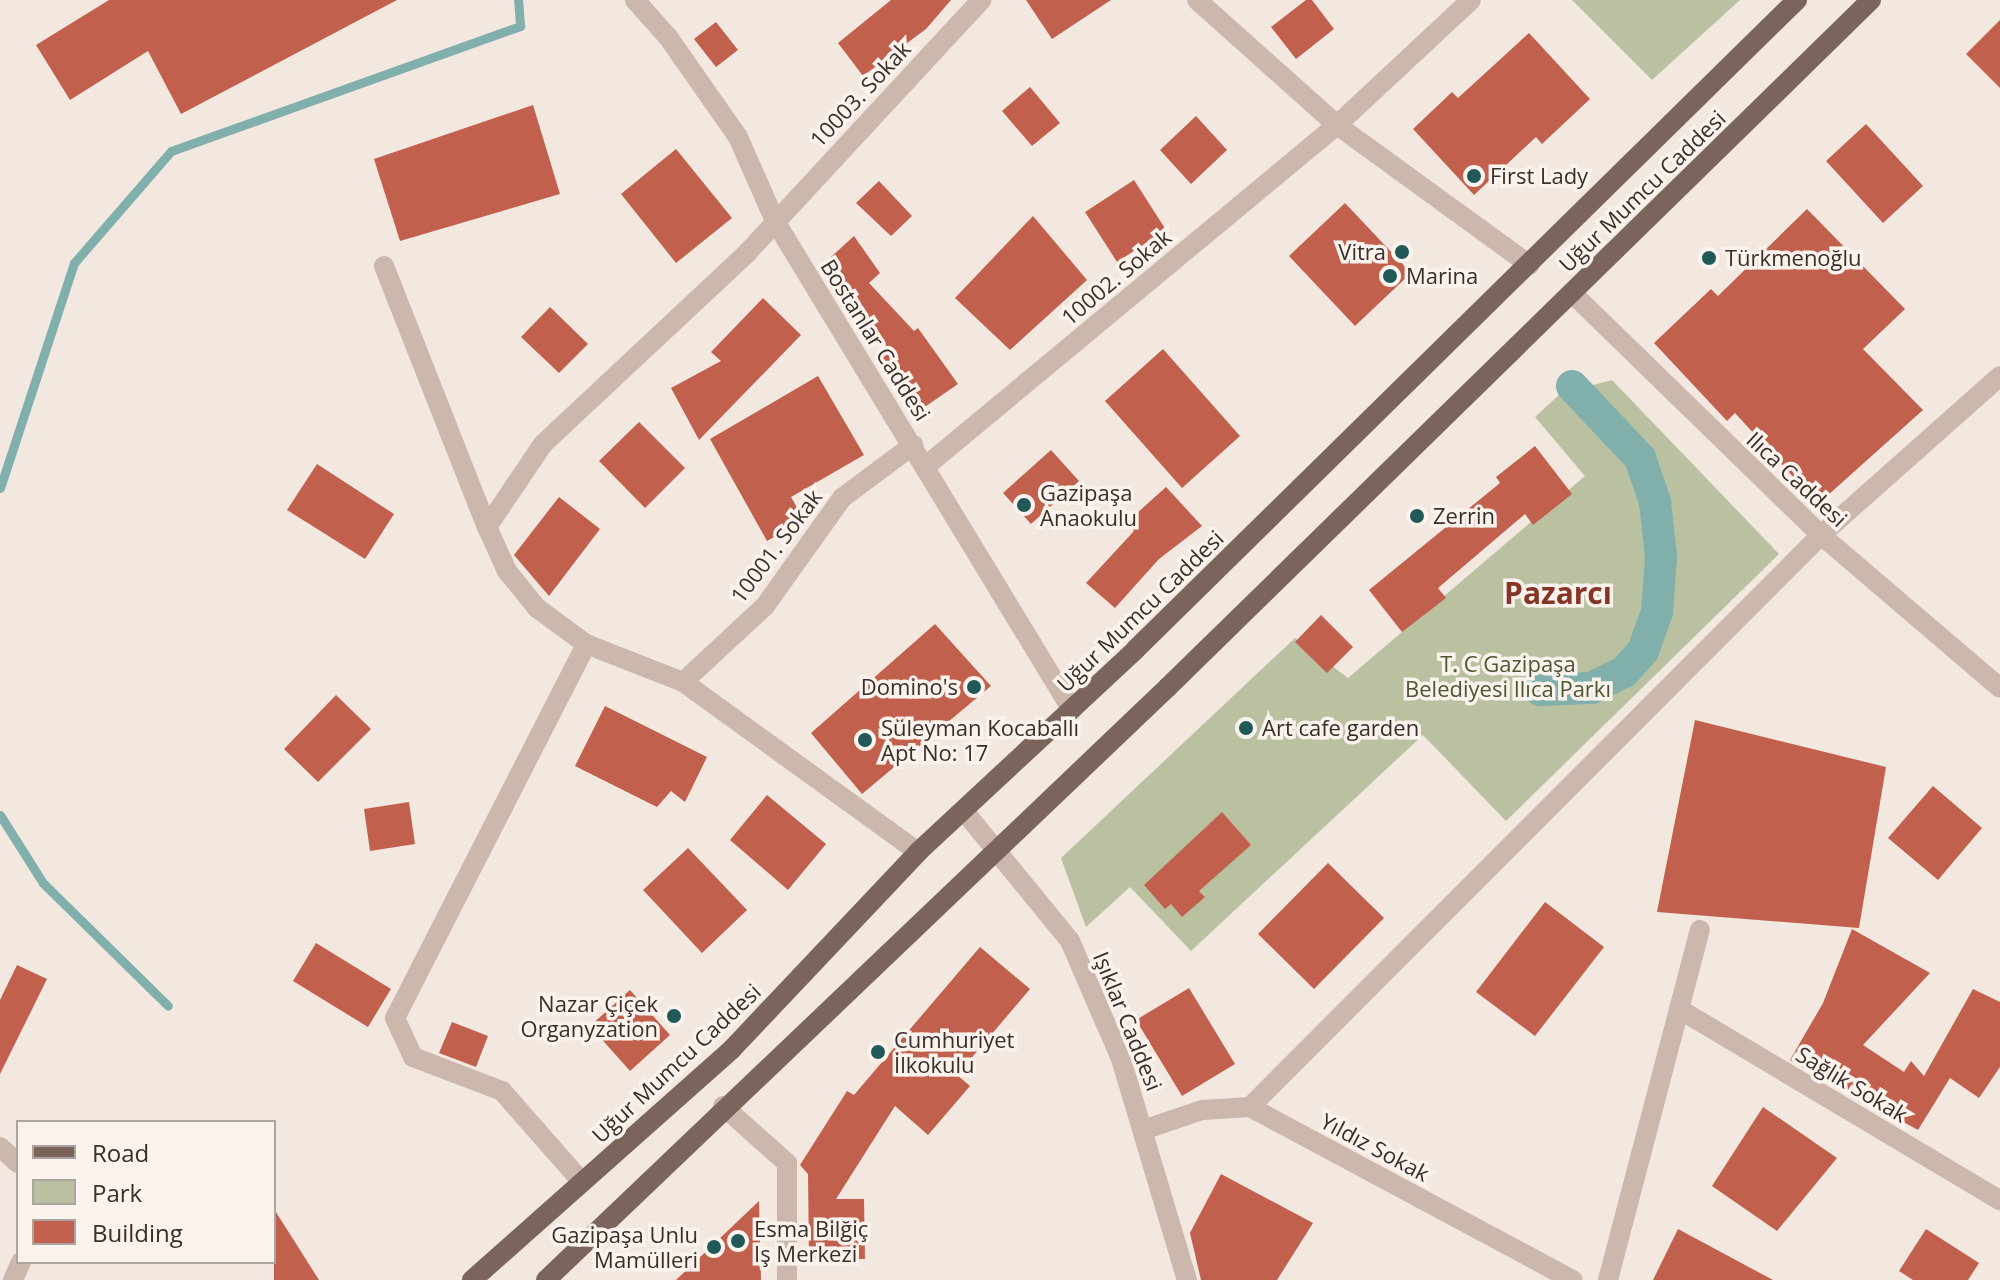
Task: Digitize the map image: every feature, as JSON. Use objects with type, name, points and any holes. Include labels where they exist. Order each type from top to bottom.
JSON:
[{"type":"main road","name":"Uğur Mumcu Caddesi","points":[[472,1280],[732,1049],[918,852],[1072,710],[1530,265],[1797,0]]},
{"type":"main road","name":"Uğur Mumcu Caddesi","points":[[546,1280],[723,1106],[996,848],[1572,293],[1871,0]]},
{"type":"street","name":"Bostanlar Caddesi","points":[[635,0],[668,37],[738,137],[775,221],[1072,710]]},
{"type":"street","name":"10003. Sokak","points":[[487,527],[543,444],[775,221],[981,0]]},
{"type":"street","points":[[1197,0],[1337,125],[1530,265]]},
{"type":"street","name":"10002. Sokak","points":[[926,466],[1337,125],[1471,0]]},
{"type":"street","points":[[384,266],[487,527],[507,571],[537,608],[586,644],[683,682],[918,852]]},
{"type":"street","name":"Ilıca Caddesi","points":[[1572,293],[1821,535],[2000,688]]},
{"type":"street","points":[[1143,1130],[1202,1110],[1250,1107],[1821,535],[2000,376]]},
{"type":"street","name":"10001. Sokak","points":[[683,682],[765,606],[842,498],[913,445]]},
{"type":"street","points":[[582,1182],[502,1091],[413,1057],[395,1018],[586,644]]},
{"type":"street","name":"Işıklar Caddesi","points":[[964,811],[1070,941],[1121,1059],[1187,1280]]},
{"type":"street","points":[[1608,1280],[1700,930]]},
{"type":"street","name":"Sağlık Sokak","points":[[1679,1009],[2000,1200]]},
{"type":"street","points":[[723,1106],[787,1163],[787,1280]]},
{"type":"street","name":"Yıldız Sokak","points":[[1250,1107],[1573,1280]]},
{"type":"street","points":[[0,1147],[16,1161]]},
{"type":"green space","points":[[1572,0],[1740,0],[1652,80]]},
{"type":"green space","name":"T. C Gazipaşa Belediyesi Ilıca Parkı","points":[[1612,380],[1779,554],[1506,821],[1423,735],[1191,951],[1130,887],[1086,927],[1061,858],[1295,638],[1348,678],[1585,476],[1535,417],[1560,394]]},
{"type":"building","points":[[109,0],[397,0],[181,114],[148,51],[70,100],[36,45]]},
{"type":"building","points":[[891,0],[951,0],[926,29],[863,76],[838,43]]},
{"type":"building","points":[[1026,0],[1111,0],[1052,39]]},
{"type":"building","points":[[1306,0],[1312,0],[1334,29],[1296,59],[1271,27]]},
{"type":"building","points":[[2000,20],[2000,88],[1966,54]]},
{"type":"building","points":[[716,22],[738,50],[716,67],[694,39]]},
{"type":"building","points":[[1529,33],[1590,99],[1542,144],[1536,137],[1474,195],[1413,129],[1452,92],[1458,98]]},
{"type":"building","points":[[1030,87],[1060,123],[1032,146],[1002,111]]},
{"type":"building","points":[[533,105],[560,194],[400,241],[374,159]]},
{"type":"building","points":[[1196,116],[1227,150],[1191,184],[1160,150]]},
{"type":"building","points":[[1866,124],[1923,186],[1883,223],[1826,161]]},
{"type":"building","points":[[676,149],[732,218],[676,263],[621,194]]},
{"type":"building","points":[[1134,180],[1166,230],[1117,262],[1085,212]]},
{"type":"building","points":[[879,181],[912,216],[891,236],[856,203]]},
{"type":"building","points":[[1345,203],[1411,273],[1355,326],[1289,256]]},
{"type":"building","points":[[1807,209],[1905,309],[1863,349],[1923,410],[1818,504],[1735,413],[1727,421],[1654,343],[1711,289],[1718,296]]},
{"type":"building","points":[[1033,216],[1087,280],[1010,350],[955,298]]},
{"type":"building","points":[[854,236],[880,273],[869,283],[914,331],[918,328],[958,384],[916,413],[876,357],[889,349],[819,268]]},
{"type":"building","points":[[763,298],[801,335],[699,440],[671,388],[721,361],[711,352]]},
{"type":"building","points":[[550,307],[588,344],[559,373],[521,337]]},
{"type":"building","points":[[1163,349],[1240,436],[1182,488],[1105,401]]},
{"type":"building","points":[[818,376],[864,455],[791,497],[804,520],[767,541],[710,439]]},
{"type":"building","points":[[639,422],[685,468],[645,508],[599,461]]},
{"type":"building","points":[[1535,446],[1572,494],[1533,525],[1525,514],[1438,588],[1446,598],[1402,632],[1369,590],[1500,483],[1496,477]]},
{"type":"building","name":"Gazipaşa Anaokulu","points":[[1051,450],[1079,481],[1031,524],[1003,493]]},
{"type":"building","points":[[317,464],[394,514],[365,559],[287,510]]},
{"type":"building","points":[[1166,487],[1202,526],[1159,559],[1115,608],[1086,583],[1134,531],[1126,523]]},
{"type":"building","points":[[559,497],[600,529],[549,596],[514,555]]},
{"type":"building","points":[[1321,615],[1353,647],[1327,673],[1295,642]]},
{"type":"building","points":[[935,624],[991,686],[862,794],[811,733]]},
{"type":"building","points":[[336,695],[371,729],[318,782],[284,749]]},
{"type":"building","points":[[605,706],[707,757],[685,802],[671,791],[657,807],[575,766]]},
{"type":"building","points":[[1695,720],[1886,767],[1859,928],[1657,912]]},
{"type":"building","points":[[1933,786],[1982,828],[1938,880],[1888,838]]},
{"type":"building","points":[[767,795],[826,844],[788,890],[730,840]]},
{"type":"building","points":[[409,802],[415,844],[370,851],[364,809]]},
{"type":"building","points":[[1222,812],[1251,845],[1199,891],[1205,897],[1182,917],[1171,904],[1165,909],[1144,885]]},
{"type":"building","points":[[688,848],[747,910],[702,953],[643,890]]},
{"type":"building","points":[[1328,863],[1384,918],[1314,989],[1258,934]]},
{"type":"building","points":[[1545,902],[1604,947],[1535,1036],[1476,992]]},
{"type":"building","points":[[1852,929],[1930,973],[1863,1045],[1904,1072],[1911,1061],[1924,1076],[1973,989],[2000,1002],[2000,1067],[1979,1098],[1950,1078],[1918,1130],[1790,1060],[1823,1003]]},
{"type":"building","points":[[316,943],[391,989],[368,1027],[293,981]]},
{"type":"building","points":[[980,947],[1030,989],[957,1075],[970,1086],[928,1135],[895,1106],[836,1199],[864,1199],[865,1259],[809,1259],[808,1174],[800,1165],[847,1091],[854,1095]]},
{"type":"building","points":[[17,965],[47,979],[0,1074],[0,1000]]},
{"type":"building","points":[[1189,988],[1235,1064],[1182,1096],[1136,1020]]},
{"type":"building","points":[[630,990],[670,1035],[630,1071],[590,1026]]},
{"type":"building","points":[[452,1022],[488,1036],[476,1067],[439,1053]]},
{"type":"building","points":[[1763,1107],[1837,1158],[1777,1231],[1712,1186]]},
{"type":"building","points":[[1221,1174],[1313,1223],[1277,1280],[1201,1280],[1190,1233]]},
{"type":"building","name":"Esma Bilğiç Iş Merkezi","points":[[759,1201],[761,1280],[676,1280]]},
{"type":"building","points":[[276,1212],[319,1280],[274,1280],[276,1264]]},
{"type":"building","points":[[1678,1229],[1773,1280],[1653,1280]]},
{"type":"building","points":[[1926,1229],[1979,1263],[1968,1280],[1913,1280],[1899,1271]]},
{"type":"waterway","points":[[0,488],[74,263],[171,151],[520,26],[518,0]]},
{"type":"waterway","points":[[1540,690],[1591,688],[1624,672],[1643,651],[1657,612],[1661,557],[1655,502],[1640,458],[1572,386]]},
{"type":"waterway","points":[[0,815],[43,883],[168,1006]]},
{"type":"place","name":"First Lady","points":[[1474,176]]},
{"type":"place","name":"Vitra","points":[[1402,252]]},
{"type":"place","name":"Türkmenoğlu","points":[[1709,258]]},
{"type":"place","name":"Marina","points":[[1390,276]]},
{"type":"place","name":"Gazipaşa Anaokulu","points":[[1024,505]]},
{"type":"place","name":"Zerrin","points":[[1417,516]]},
{"type":"place","name":"Domino's","points":[[974,687]]},
{"type":"place","name":"Art cafe garden","points":[[1246,728]]},
{"type":"place","name":"Süleyman Kocaballı Apt No: 17","points":[[865,740]]},
{"type":"place","name":"Nazar Çiçek Organyzation","points":[[674,1016]]},
{"type":"place","name":"Cumhuriyet İlkokulu","points":[[878,1052]]},
{"type":"place","name":"Esma Bilğiç Iş Merkezi","points":[[738,1241]]},
{"type":"place","name":"Gazipaşa Unlu Mamülleri","points":[[714,1247]]},
{"type":"district","name":"Pazarcı","points":[[1558,593]]}]
